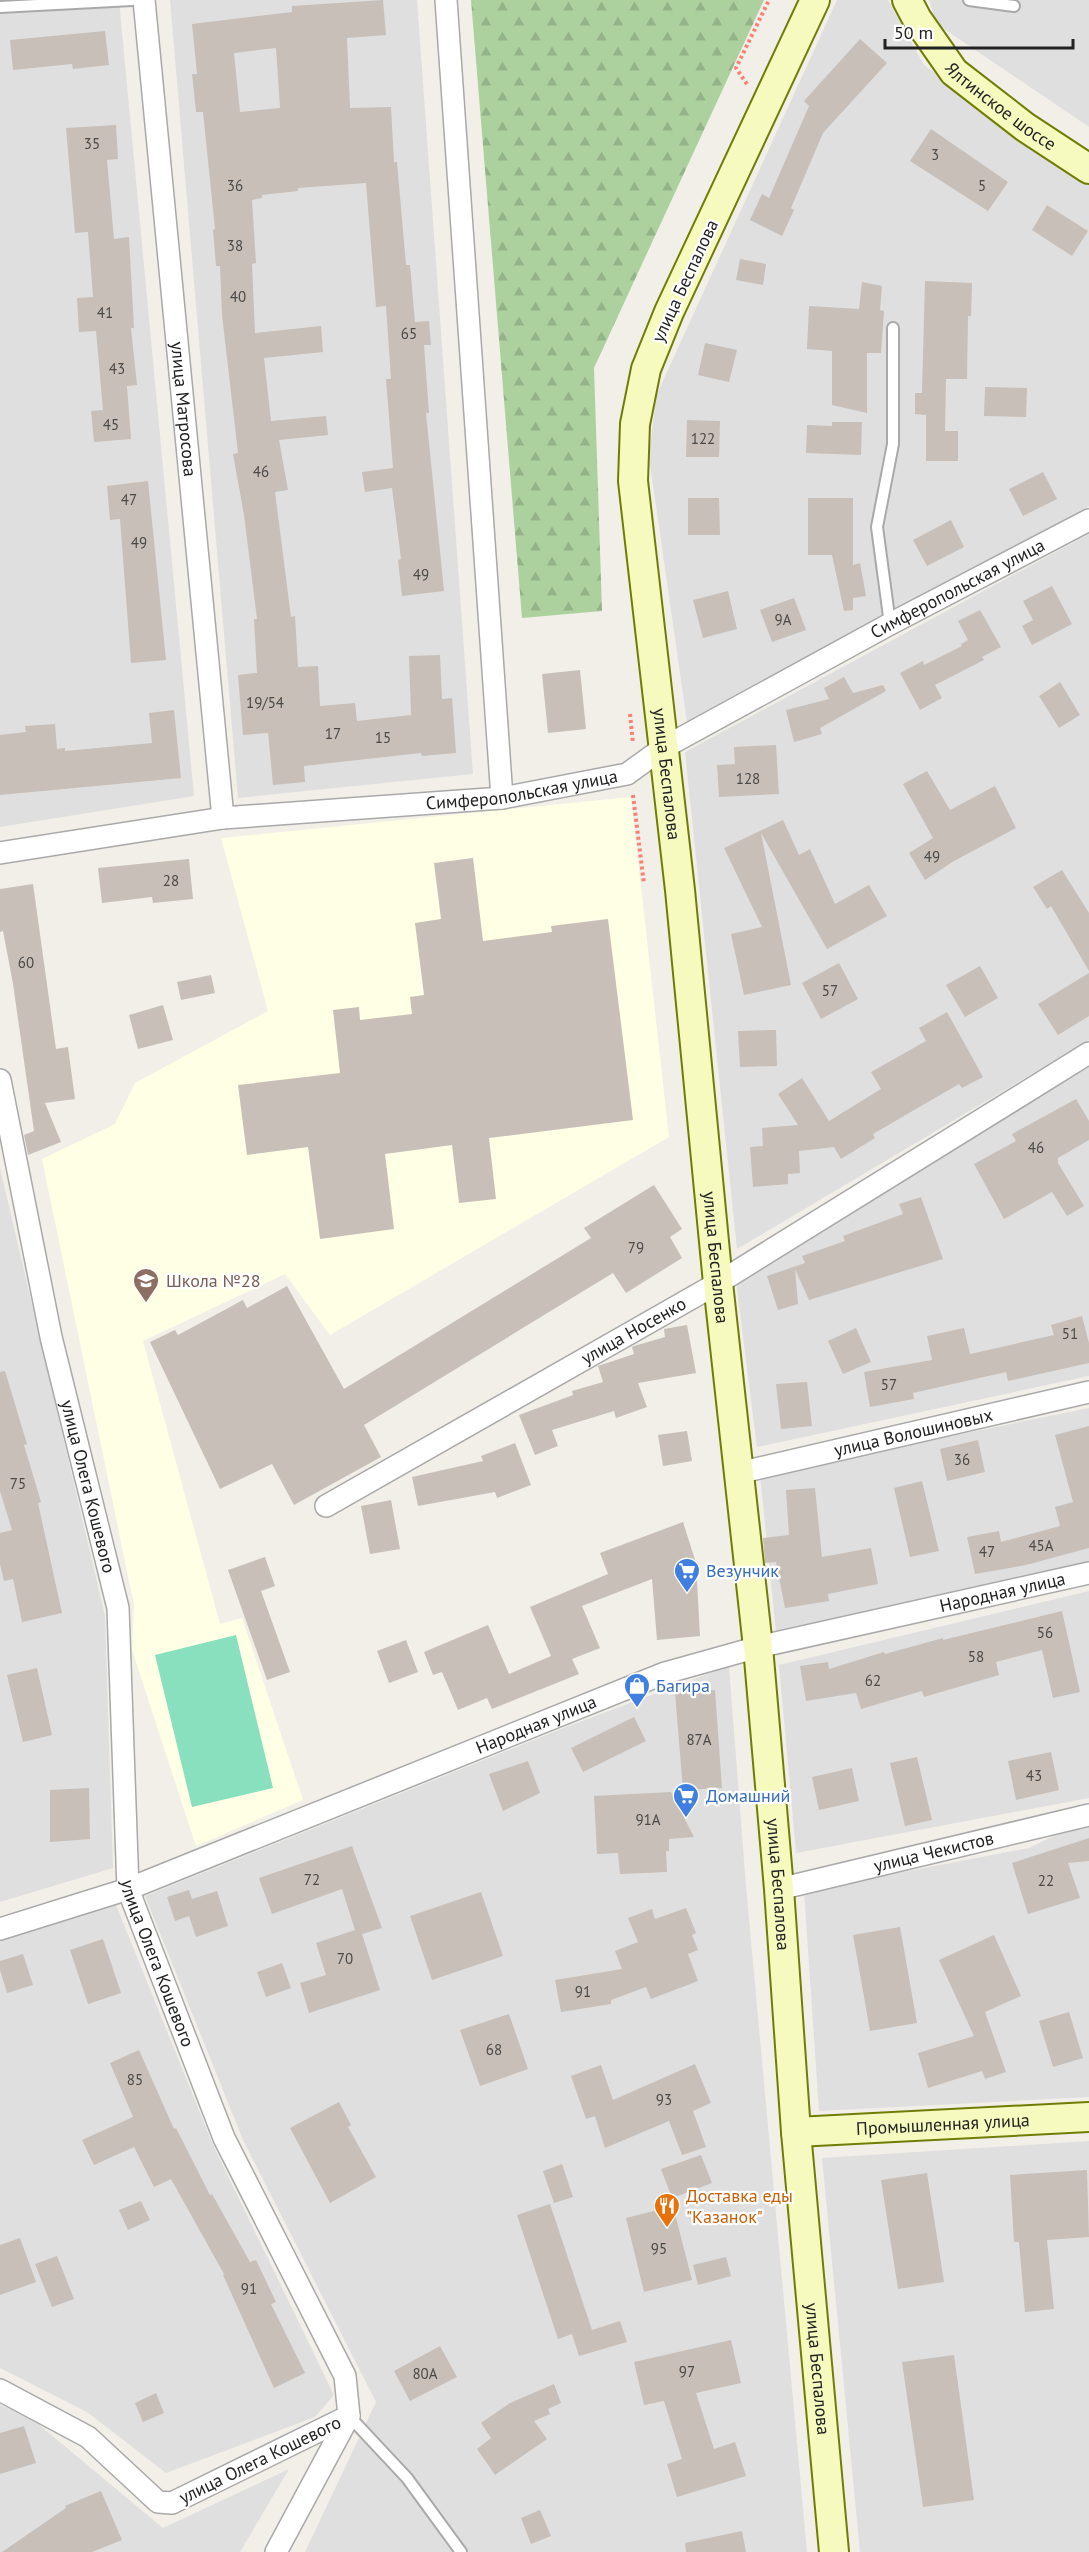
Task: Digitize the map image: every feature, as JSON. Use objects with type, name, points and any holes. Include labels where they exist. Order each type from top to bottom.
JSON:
[{"type":"main road","name":"улица Беспалова","points":[[815,0],[669,312],[646,369],[635,424],[633,481],[680,890],[718,1283],[758,1647],[779,1889],[796,2132],[834,2552]]},
{"type":"main road","name":"Ялтинское шоссе","points":[[907,0],[917,19],[954,72],[1025,127],[1089,169]]},
{"type":"main road","name":"Промышленная улица","points":[[796,2132],[1089,2117]]},
{"type":"street","name":"улица Матросова","points":[[144,0],[223,818]]},
{"type":"street","points":[[446,0],[502,798]]},
{"type":"street","name":"Симферопольская улица","points":[[0,853],[223,818],[502,798],[627,774],[663,748],[890,624],[1089,520]]},
{"type":"street","name":"улица Носенко","points":[[326,1506],[718,1283],[1089,1053]]},
{"type":"street","name":"улица Олега Кошевого","points":[[0,1080],[51,1337],[118,1608],[128,1888],[224,2138],[345,2376],[349,2416],[172,2503],[158,2502],[88,2437],[0,2390]]},
{"type":"street","name":"улица Волошиновых","points":[[738,1473],[1089,1392]]},
{"type":"street","name":"Народная улица","points":[[0,1929],[128,1888],[665,1673],[758,1647],[1089,1573]]},
{"type":"street","name":"улица Чекистов","points":[[779,1889],[1089,1815]]},
{"type":"street","points":[[276,2552],[349,2416]]},
{"type":"lane","points":[[0,7],[132,0]]},
{"type":"lane","points":[[969,0],[1014,6]]},
{"type":"lane","points":[[890,624],[877,527],[893,444],[893,328]]},
{"type":"lane","points":[[349,2416],[407,2478],[461,2552]]},
{"type":"shaded area","points":[[0,0],[119,0],[194,796],[0,827]]},
{"type":"shaded area","points":[[170,0],[417,0],[473,774],[238,798]]},
{"type":"shaded area","points":[[837,0],[888,0],[924,65],[1089,181],[1089,506],[687,722],[649,457],[656,396]]},
{"type":"shaded area","points":[[929,0],[1089,0],[1089,127],[937,24]]},
{"type":"shaded area","points":[[1089,534],[1089,1040],[737,1249],[685,752]]},
{"type":"shaded area","name":"Школа №28","points":[[631,797],[669,1137],[330,1335],[285,1274],[143,1341],[220,1624],[242,1618],[303,1800],[196,1846],[132,1650],[134,1605],[42,1159],[115,1124],[135,1083],[268,1011],[221,838]]},
{"type":"shaded area","points":[[1089,1067],[1089,1376],[757,1447],[736,1282]]},
{"type":"shaded area","points":[[0,1168],[105,1616],[113,1868],[0,1902]]},
{"type":"shaded area","points":[[1089,1408],[1089,1562],[776,1632],[760,1475]]},
{"type":"shaded area","points":[[1089,1591],[1089,1798],[796,1853],[779,1665]]},
{"type":"shaded area","points":[[729,1666],[746,1886],[807,2552],[305,2552],[376,2402],[243,2140],[145,1896],[566,1727]]},
{"type":"shaded area","points":[[1089,1819],[1089,2097],[819,2111],[804,1891],[1029,1848]]},
{"type":"shaded area","points":[[114,1900],[213,2145],[334,2395],[315,2417],[166,2473],[87,2412],[0,2368],[0,1938]]},
{"type":"shaded area","points":[[1089,2141],[1089,2552],[860,2552],[822,2158]]},
{"type":"shaded area","points":[[0,2405],[31,2418],[163,2528],[289,2469],[240,2552],[0,2552]]},
{"type":"green space","points":[[471,0],[764,0],[594,368],[602,611],[522,618]]},
{"type":"green space","points":[[236,1635],[273,1788],[192,1807],[155,1655]]},
{"type":"building","points":[[383,0],[386,35],[347,38],[350,108],[391,107],[394,162],[397,162],[406,265],[410,265],[415,322],[429,321],[431,345],[424,345],[429,413],[426,413],[444,591],[402,596],[398,560],[401,559],[392,488],[365,492],[362,472],[393,468],[386,379],[391,379],[386,306],[376,307],[366,183],[298,188],[298,191],[262,195],[262,198],[252,200],[256,263],[252,264],[255,333],[321,326],[323,352],[264,358],[271,421],[326,416],[328,435],[279,440],[288,490],[275,492],[291,617],[295,616],[298,667],[318,666],[320,706],[355,703],[357,721],[411,715],[409,656],[440,655],[442,699],[452,698],[456,753],[422,756],[421,753],[304,766],[305,782],[273,785],[268,733],[243,735],[238,675],[257,673],[254,619],[257,619],[244,515],[233,454],[238,453],[222,315],[220,266],[216,266],[213,230],[215,229],[203,112],[196,112],[192,74],[197,74],[192,24],[292,12],[292,6]],"holes":[[[276,48],[280,108],[240,112],[234,53]]]},
{"type":"building","points":[[105,31],[109,65],[73,69],[72,64],[13,70],[10,40]]},
{"type":"building","points":[[860,39],[887,63],[823,133],[791,208],[794,210],[782,236],[750,220],[762,194],[769,198],[809,106],[804,101]]},
{"type":"building","points":[[116,125],[118,159],[107,160],[114,239],[129,237],[134,328],[131,328],[137,385],[127,386],[131,439],[94,442],[91,411],[103,410],[96,331],[79,332],[77,298],[93,297],[88,232],[75,233],[66,128]]},
{"type":"building","points":[[931,129],[1008,182],[988,211],[910,161]]},
{"type":"building","points":[[1047,205],[1088,231],[1072,256],[1032,230]]},
{"type":"building","points":[[740,259],[766,264],[763,285],[736,280]]},
{"type":"building","points":[[925,281],[972,283],[971,316],[968,316],[967,379],[946,379],[945,431],[958,431],[958,461],[926,461],[926,415],[915,414],[915,393],[922,393]]},
{"type":"building","points":[[862,282],[882,286],[880,310],[884,311],[881,353],[867,353],[867,413],[832,405],[832,351],[807,349],[809,306],[859,309]]},
{"type":"building","points":[[705,343],[737,350],[729,382],[698,375]]},
{"type":"building","points":[[985,387],[1027,388],[1026,417],[984,416]]},
{"type":"building","points":[[687,420],[720,421],[719,457],[686,457]]},
{"type":"building","points":[[832,422],[862,422],[861,455],[806,453],[807,425],[832,426]]},
{"type":"building","points":[[1043,472],[1057,499],[1023,516],[1009,489]]},
{"type":"building","points":[[148,481],[166,660],[131,663],[120,519],[110,520],[107,486]]},
{"type":"building","points":[[688,498],[719,498],[720,535],[688,535]]},
{"type":"building","points":[[808,498],[853,498],[853,565],[860,563],[866,596],[853,598],[853,610],[844,611],[832,555],[808,555]]},
{"type":"building","points":[[951,520],[964,547],[927,566],[913,540]]},
{"type":"building","points":[[1052,586],[1072,624],[1032,645],[1022,626],[1033,620],[1023,601]]},
{"type":"building","points":[[728,591],[737,629],[703,638],[693,600]]},
{"type":"building","points":[[794,598],[806,630],[772,642],[760,610]]},
{"type":"building","points":[[980,610],[1001,647],[982,657],[984,660],[935,685],[942,698],[920,710],[900,673],[923,661],[924,665],[962,646],[961,644],[968,640],[958,621]]},
{"type":"building","points":[[580,670],[586,729],[548,733],[542,674]]},
{"type":"building","points":[[844,677],[853,693],[883,685],[886,691],[820,728],[822,734],[794,742],[786,710],[829,699],[824,688]]},
{"type":"building","points":[[1060,682],[1080,715],[1059,728],[1039,696]]},
{"type":"building","points":[[174,710],[181,778],[0,795],[0,735],[26,732],[25,726],[55,724],[57,749],[65,748],[65,751],[152,743],[149,713]]},
{"type":"building","points":[[776,745],[779,794],[719,797],[717,765],[735,764],[734,747]]},
{"type":"building","points":[[927,771],[950,810],[995,786],[1016,828],[954,861],[925,880],[909,853],[933,838],[903,784]]},
{"type":"building","points":[[783,820],[799,855],[810,849],[835,904],[869,885],[887,916],[827,949],[761,833],[791,985],[744,995],[731,934],[762,927],[724,848]]},
{"type":"building","points":[[473,858],[483,941],[552,932],[551,926],[608,919],[633,1120],[489,1138],[496,1199],[459,1203],[452,1145],[385,1154],[394,1229],[320,1239],[308,1147],[247,1155],[238,1085],[340,1073],[333,1010],[359,1007],[360,1020],[412,1014],[410,997],[424,995],[415,923],[441,919],[434,863]]},
{"type":"building","points":[[189,859],[193,899],[153,903],[152,897],[102,903],[98,868]]},
{"type":"building","points":[[1062,870],[1089,913],[1089,971],[1051,906],[1047,909],[1033,887]]},
{"type":"building","points":[[33,884],[56,1049],[68,1047],[75,1099],[45,1103],[61,1142],[28,1155],[24,1135],[34,1131],[13,984],[3,931],[0,932],[0,889]]},
{"type":"building","points":[[839,963],[858,999],[821,1019],[802,983]]},
{"type":"building","points":[[980,966],[998,998],[965,1017],[946,985]]},
{"type":"building","points":[[1089,973],[1089,1016],[1058,1035],[1038,1004]]},
{"type":"building","points":[[211,975],[215,993],[181,1000],[177,982]]},
{"type":"building","points":[[163,1005],[173,1040],[138,1049],[129,1015]]},
{"type":"building","points":[[947,1012],[983,1077],[962,1088],[959,1084],[873,1134],[875,1138],[841,1159],[834,1147],[799,1151],[800,1173],[788,1174],[788,1184],[753,1187],[750,1147],[763,1146],[762,1128],[798,1125],[778,1094],[802,1078],[829,1121],[881,1089],[871,1072],[926,1041],[919,1028]]},
{"type":"building","points":[[776,1030],[777,1066],[740,1067],[738,1031]]},
{"type":"building","points":[[1076,1099],[1089,1121],[1089,1140],[1058,1158],[1058,1163],[1084,1206],[1067,1216],[1052,1192],[1004,1219],[974,1164],[1016,1141],[1012,1134]]},
{"type":"building","points":[[654,1185],[682,1229],[670,1237],[682,1258],[626,1293],[613,1273],[364,1425],[381,1457],[294,1505],[272,1464],[220,1489],[150,1342],[175,1330],[178,1335],[243,1300],[247,1308],[287,1286],[344,1389],[591,1238],[584,1228]]},
{"type":"building","points":[[921,1197],[943,1259],[809,1300],[795,1269],[798,1304],[778,1310],[767,1276],[805,1263],[802,1256],[845,1241],[843,1236],[903,1214],[899,1204]]},
{"type":"building","points":[[1082,1316],[1089,1343],[1089,1363],[1008,1381],[1006,1372],[913,1393],[914,1399],[870,1407],[864,1372],[932,1360],[927,1336],[964,1328],[970,1354],[1054,1335],[1051,1325]]},
{"type":"building","points":[[687,1325],[696,1373],[638,1383],[647,1407],[616,1418],[614,1411],[552,1430],[558,1446],[535,1455],[519,1415],[573,1395],[572,1391],[603,1382],[598,1366],[634,1354],[632,1347],[634,1346],[665,1337],[664,1329]]},
{"type":"building","points":[[856,1328],[871,1362],[843,1374],[828,1341]]},
{"type":"building","points":[[5,1371],[27,1444],[24,1445],[41,1502],[38,1503],[62,1613],[22,1622],[13,1579],[4,1581],[0,1564],[0,1533],[12,1530],[0,1491],[0,1372]]},
{"type":"building","points":[[807,1382],[812,1426],[781,1429],[776,1384]]},
{"type":"building","points":[[1089,1426],[1089,1548],[1026,1565],[975,1574],[967,1537],[999,1531],[1001,1542],[1060,1526],[1055,1507],[1073,1502],[1055,1435]]},
{"type":"building","points":[[687,1431],[692,1461],[663,1466],[658,1435]]},
{"type":"building","points":[[978,1440],[985,1472],[947,1481],[940,1449]]},
{"type":"building","points":[[515,1443],[531,1485],[497,1498],[495,1492],[418,1506],[412,1477],[483,1461],[481,1456]]},
{"type":"building","points":[[922,1481],[939,1551],[910,1557],[894,1488]]},
{"type":"building","points":[[815,1488],[822,1557],[871,1548],[878,1584],[828,1594],[829,1601],[785,1608],[776,1562],[765,1563],[763,1538],[789,1535],[786,1490]]},
{"type":"building","points":[[391,1500],[400,1549],[370,1554],[361,1506]]},
{"type":"building","points":[[683,1522],[696,1563],[700,1636],[657,1640],[652,1579],[582,1606],[600,1648],[572,1659],[579,1674],[492,1709],[487,1698],[458,1710],[442,1672],[433,1675],[424,1652],[488,1625],[509,1674],[551,1656],[530,1607],[608,1574],[600,1553]]},
{"type":"building","points":[[265,1557],[275,1586],[261,1591],[290,1672],[267,1680],[228,1570]]},
{"type":"building","points":[[1062,1611],[1080,1692],[1053,1698],[1042,1650],[996,1662],[999,1675],[924,1697],[922,1691],[861,1709],[856,1693],[806,1701],[800,1666],[828,1662],[829,1669],[884,1652],[885,1654],[943,1638],[943,1640]]},
{"type":"building","points":[[406,1640],[418,1672],[389,1683],[377,1651]]},
{"type":"building","points":[[37,1668],[52,1735],[23,1742],[7,1675]]},
{"type":"building","points":[[715,1690],[722,1788],[683,1790],[675,1693]]},
{"type":"building","points":[[634,1717],[646,1741],[583,1772],[571,1748]]},
{"type":"building","points":[[1051,1752],[1059,1790],[1016,1800],[1008,1761]]},
{"type":"building","points":[[917,1757],[932,1820],[905,1826],[890,1763]]},
{"type":"building","points":[[528,1761],[540,1793],[503,1811],[489,1774]]},
{"type":"building","points":[[852,1768],[859,1801],[819,1810],[812,1777]]},
{"type":"building","points":[[89,1788],[90,1839],[50,1842],[50,1790]]},
{"type":"building","points":[[671,1792],[694,1837],[669,1839],[669,1851],[666,1851],[667,1872],[620,1874],[618,1853],[597,1854],[594,1796]]},
{"type":"building","points":[[1089,1838],[1089,1861],[1068,1863],[1080,1898],[1028,1914],[1012,1863]]},
{"type":"building","points":[[352,1846],[382,1928],[362,1934],[380,1990],[309,2013],[300,1983],[326,1975],[316,1943],[355,1930],[342,1889],[272,1914],[259,1878]]},
{"type":"building","points":[[189,1890],[192,1899],[217,1891],[228,1926],[196,1937],[189,1916],[175,1921],[167,1897]]},
{"type":"building","points":[[481,1892],[503,1956],[432,1980],[410,1916]]},
{"type":"building","points":[[686,1908],[696,1933],[692,1935],[698,1950],[688,1954],[698,1981],[651,1999],[646,1987],[611,2000],[611,2004],[561,2012],[555,1980],[622,1969],[615,1951],[638,1942],[628,1918],[652,1909],[655,1919]]},
{"type":"building","points":[[900,1927],[917,2023],[870,2031],[853,1935]]},
{"type":"building","points":[[994,1935],[1021,1996],[985,2012],[1006,2072],[985,2079],[982,2071],[928,2088],[918,2053],[974,2036],[939,1960]]},
{"type":"building","points":[[103,1939],[121,1993],[88,2004],[70,1950]]},
{"type":"building","points":[[23,1954],[33,1985],[7,1993],[0,1970],[0,1961]]},
{"type":"building","points":[[282,1963],[291,1988],[266,1997],[257,1972]]},
{"type":"building","points":[[1069,2012],[1083,2058],[1053,2067],[1039,2021]]},
{"type":"building","points":[[509,2014],[528,2069],[480,2086],[460,2030]]},
{"type":"building","points":[[139,2050],[174,2129],[176,2128],[210,2195],[212,2194],[250,2262],[256,2260],[276,2302],[271,2304],[305,2373],[274,2388],[224,2274],[171,2179],[154,2187],[134,2147],[94,2165],[82,2140],[133,2117],[110,2063]]},
{"type":"building","points":[[695,2064],[711,2103],[693,2111],[706,2147],[682,2155],[669,2121],[605,2148],[595,2116],[586,2119],[571,2076],[601,2065],[613,2100]]},
{"type":"building","points":[[339,2102],[351,2125],[348,2127],[376,2177],[330,2203],[290,2128]]},
{"type":"building","points":[[701,2155],[712,2183],[672,2198],[661,2169]]},
{"type":"building","points":[[562,2164],[573,2197],[554,2203],[543,2171]]},
{"type":"building","points":[[1087,2170],[1089,2237],[1047,2240],[1054,2309],[1025,2312],[1019,2242],[1014,2242],[1010,2175]]},
{"type":"building","points":[[927,2173],[944,2282],[898,2289],[881,2180]]},
{"type":"building","points":[[141,2201],[150,2220],[128,2230],[119,2210]]},
{"type":"building","points":[[550,2204],[592,2330],[620,2321],[627,2342],[579,2356],[572,2334],[558,2339],[517,2215]]},
{"type":"building","points":[[673,2206],[692,2280],[644,2292],[626,2218]]},
{"type":"building","points":[[20,2238],[36,2282],[0,2295],[0,2245]]},
{"type":"building","points":[[57,2256],[74,2299],[52,2307],[35,2264]]},
{"type":"building","points":[[726,2257],[731,2276],[698,2285],[693,2265]]},
{"type":"building","points":[[731,2340],[741,2383],[696,2393],[714,2449],[735,2442],[746,2476],[677,2497],[667,2464],[682,2459],[664,2401],[644,2405],[634,2362]]},
{"type":"building","points":[[440,2346],[457,2377],[410,2401],[394,2371]]},
{"type":"building","points":[[954,2355],[974,2500],[923,2507],[902,2362]]},
{"type":"building","points":[[554,2384],[561,2403],[548,2409],[550,2414],[534,2421],[547,2439],[495,2475],[477,2449],[491,2438],[481,2423],[510,2403]]},
{"type":"building","points":[[156,2393],[164,2413],[143,2422],[135,2403]]},
{"type":"building","points":[[24,2426],[36,2463],[0,2474],[0,2433]]},
{"type":"building","points":[[101,2491],[122,2540],[92,2552],[2,2552],[66,2508],[65,2506]]},
{"type":"building","points":[[540,2510],[551,2536],[531,2544],[521,2518]]},
{"type":"building","points":[[742,2531],[746,2552],[686,2552],[685,2543]]},
{"type":"place","name":"Школа №28","points":[[146,1304]]},
{"type":"place","name":"Везунчик","points":[[687,1594]]},
{"type":"place","name":"Багира","points":[[637,1709]]},
{"type":"place","name":"Домашний","points":[[686,1819]]},
{"type":"place","name":"Доставка еды \"Казанок\"","points":[[667,2229]]}]
